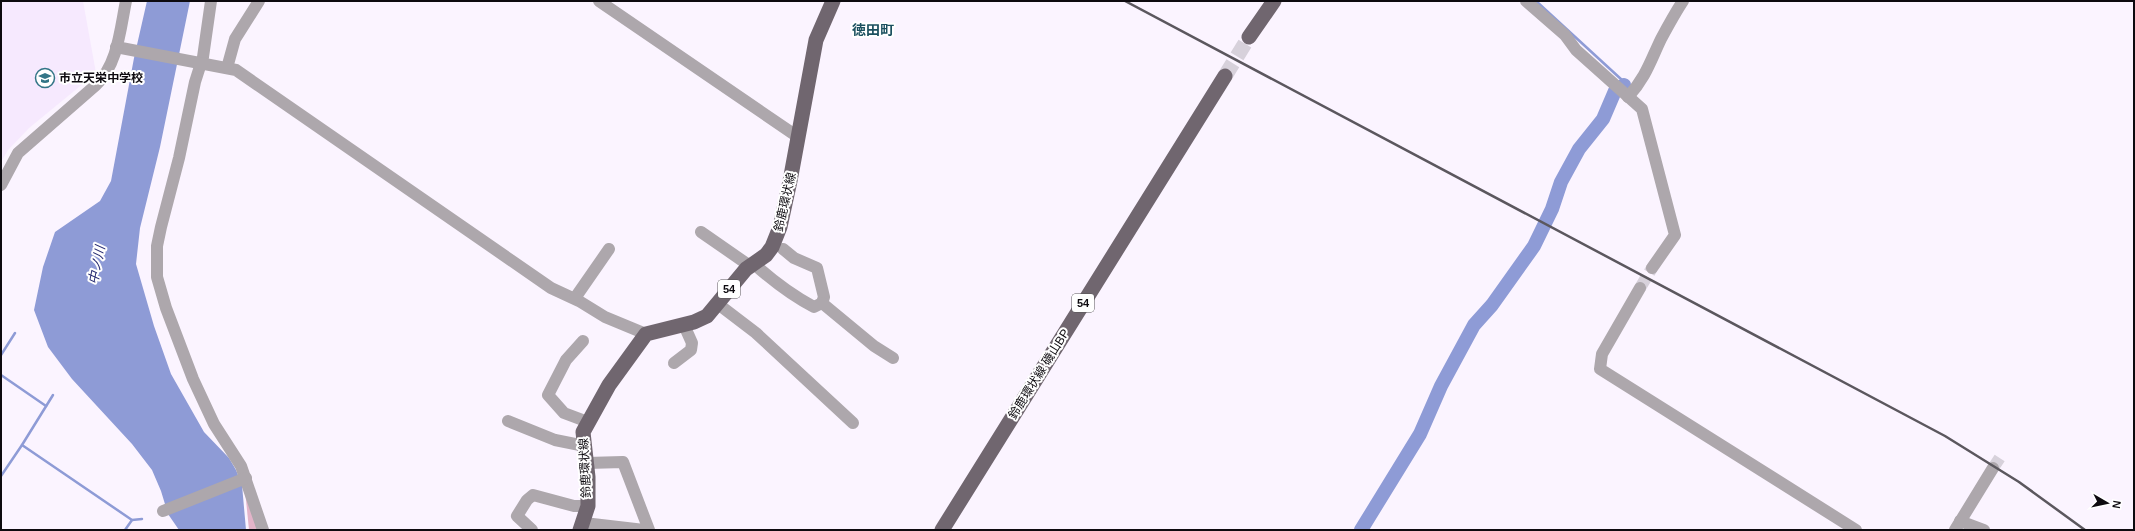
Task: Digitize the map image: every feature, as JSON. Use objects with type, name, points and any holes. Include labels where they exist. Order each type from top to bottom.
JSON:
[{"type":"main road","name":"鈴鹿環状線","points":[[582,526],[588,506],[587,463],[583,432],[609,385],[646,334],[684,325],[707,316],[734,282],[752,265],[766,255],[772,247],[780,227],[816,40],[833,1]]},
{"type":"main road","points":[[1249,37],[1274,1]]},
{"type":"main road","name":"鈴鹿環状線 磯山BP","points":[[942,530],[1225,76]]},
{"type":"street","points":[[1,185],[18,153],[102,80],[113,61],[126,1]]},
{"type":"street","points":[[211,1],[202,57],[198,63],[179,158],[157,246],[158,277],[166,308],[193,379],[214,424],[235,454],[246,478],[263,530]]},
{"type":"street","points":[[227,68],[236,39],[259,1]]},
{"type":"street","points":[[599,1],[798,137]]},
{"type":"street","points":[[1526,1],[1565,35],[1576,50],[1612,84],[1642,109],[1676,235],[1652,268]]},
{"type":"street","points":[[1627,96],[1640,84],[1650,68],[1661,39],[1683,1]]},
{"type":"street","points":[[116,47],[236,70],[551,288],[574,298],[605,317],[646,334]]},
{"type":"street","points":[[701,232],[752,265],[794,296],[814,307],[822,303],[824,297],[817,268],[794,258],[783,249]]},
{"type":"street","points":[[574,298],[609,249]]},
{"type":"street","points":[[1640,288],[1602,354],[1600,369],[1856,530]]},
{"type":"street","points":[[822,303],[874,346],[893,358]]},
{"type":"street","points":[[718,304],[756,333],[853,423]]},
{"type":"street","points":[[674,363],[691,350],[692,343],[684,325]]},
{"type":"street","points":[[583,341],[566,360],[548,395],[564,413],[588,422]]},
{"type":"street","points":[[508,421],[556,440],[585,446]]},
{"type":"street","points":[[587,463],[623,462],[649,530]]},
{"type":"street","points":[[1984,530],[1958,526],[1993,468]]},
{"type":"street","points":[[163,511],[246,478]]},
{"type":"street","points":[[532,530],[517,516],[527,500],[533,495],[574,506],[588,506]]},
{"type":"street","points":[[582,526],[644,530]]},
{"type":"shaded area","name":"市立天栄中学校","points":[[1,1],[83,1],[96,73],[29,128],[8,150],[1,162]]},
{"type":"shaded area","points":[[245,490],[258,530],[249,530]]},
{"type":"water","name":"中ノ川","points":[[147,1],[190,1],[160,147],[140,228],[136,264],[154,326],[171,374],[204,432],[229,458],[236,470],[242,485],[246,530],[179,530],[168,514],[161,491],[152,470],[132,444],[72,379],[48,347],[34,310],[43,267],[55,232],[100,201],[111,181],[134,58]]},
{"type":"waterway","points":[[1536,1],[1622,80],[1624,85]]},
{"type":"waterway","points":[[1361,530],[1420,434],[1441,386],[1474,325],[1492,305],[1534,246],[1552,209],[1561,182],[1579,149],[1603,119],[1615,91],[1624,85]]},
{"type":"waterway","points":[[1,355],[15,333]]},
{"type":"waterway","points":[[1,375],[46,406]]},
{"type":"waterway","points":[[22,445],[53,395]]},
{"type":"waterway","points":[[1,476],[22,445],[132,520],[142,519]]},
{"type":"waterway","points":[[125,530],[132,520]]},
{"type":"tunnel","points":[[1225,76],[1249,37]]},
{"type":"tunnel","points":[[1640,288],[1652,268]]},
{"type":"tunnel","points":[[1993,468],[2001,456]]},
{"type":"railway","points":[[1125,1],[1945,436],[2019,482],[2085,530]]},
{"type":"place","name":"市立天栄中学校","points":[[45,78]]},
{"type":"district","name":"徳田町","points":[[873,30]]}]
